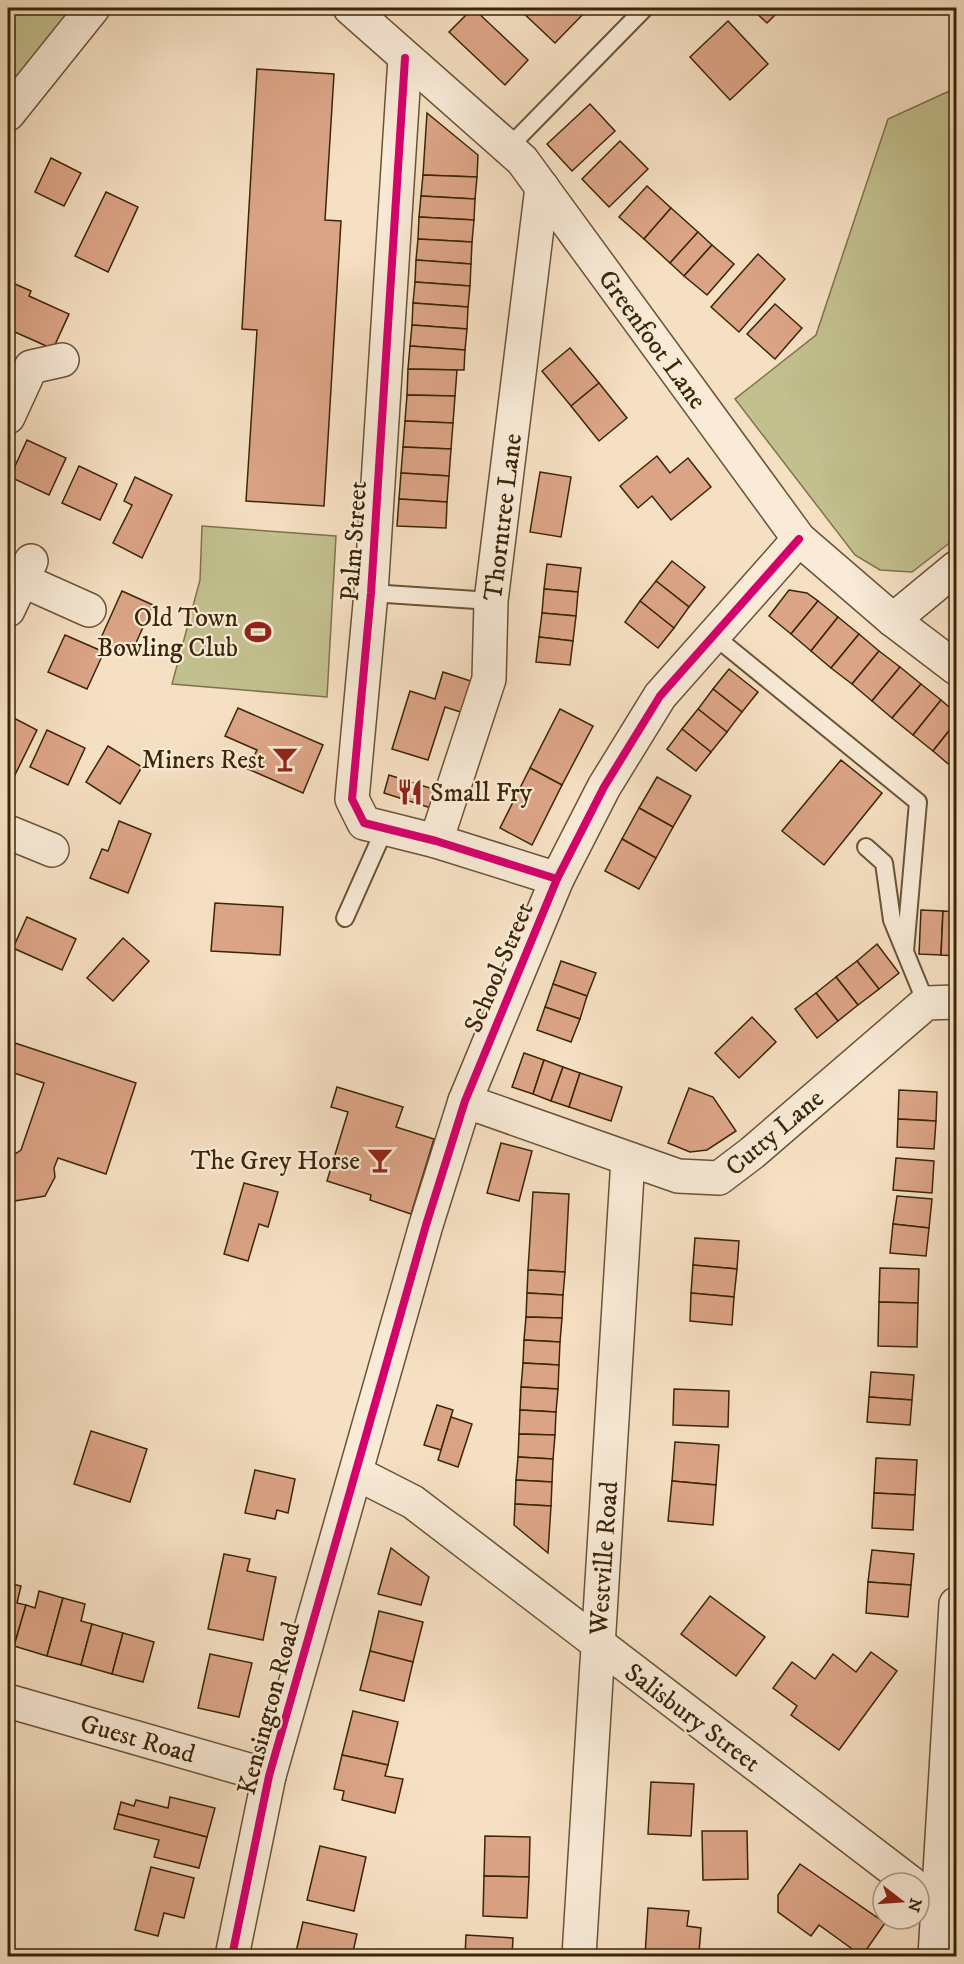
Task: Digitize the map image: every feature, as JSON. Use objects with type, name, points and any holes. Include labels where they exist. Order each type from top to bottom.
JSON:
[{"type":"street","points":[[8,114],[93,8]]},
{"type":"street","name":"Greenfoot Lane","points":[[350,8],[522,160],[800,539],[893,620],[957,668]]},
{"type":"street","name":"Palm Street","points":[[405,58],[371,592],[352,799],[364,823],[436,841],[558,879]]},
{"type":"street","name":"Thorntree Lane","points":[[436,841],[489,679],[490,601],[542,187]]},
{"type":"street","points":[[8,417],[31,367],[62,360]]},
{"type":"street","name":"School Street","points":[[356,1473],[426,1225],[465,1101],[558,879],[604,787],[660,696],[800,539]]},
{"type":"street","points":[[893,620],[957,568]]},
{"type":"street","points":[[8,610],[27,569],[89,610]]},
{"type":"street","points":[[8,832],[52,850]]},
{"type":"street","name":"Cutty Lane","points":[[465,1101],[678,1176],[719,1178],[941,1002]]},
{"type":"street","name":"Westville Road","points":[[579,1956],[628,1159]]},
{"type":"street","name":"Salisbury Street","points":[[356,1473],[413,1502],[895,1871]]},
{"type":"street","name":"Kensington Road","points":[[232,1956],[269,1776],[356,1473]]},
{"type":"street","points":[[935,1956],[953,1704],[957,1604]]},
{"type":"street","name":"Guest Road","points":[[8,1701],[269,1776]]},
{"type":"lane","points":[[508,148],[645,8]]},
{"type":"lane","points":[[371,592],[490,601]]},
{"type":"lane","points":[[713,635],[918,802],[905,951]]},
{"type":"lane","points":[[345,918],[385,828]]},
{"type":"lane","points":[[866,847],[884,863],[892,920],[905,951],[941,1002]]},
{"type":"shaded area","points":[[8,8],[72,8],[8,91]]},
{"type":"shaded area","points":[[956,88],[956,538],[912,572],[880,570],[855,555],[735,399],[816,335],[888,119]]},
{"type":"shaded area","name":"Old Town Bowling Club","points":[[202,526],[336,536],[327,697],[172,684],[200,580]]},
{"type":"building","points":[[473,8],[528,60],[505,85],[449,32]]},
{"type":"building","points":[[518,8],[589,8],[555,43]]},
{"type":"building","points":[[751,8],[782,8],[767,23]]},
{"type":"building","points":[[728,21],[768,64],[730,100],[690,57]]},
{"type":"building","points":[[257,69],[334,74],[325,220],[341,221],[324,506],[246,501],[257,330],[242,329]]},
{"type":"building","points":[[590,104],[615,131],[572,171],[547,144]]},
{"type":"building","points":[[427,113],[478,155],[477,177],[423,175]]},
{"type":"building","points":[[620,141],[648,169],[609,207],[582,179]]},
{"type":"building","points":[[51,158],[81,173],[64,206],[35,192]]},
{"type":"building","points":[[423,175],[477,177],[475,199],[421,196]]},
{"type":"building","points":[[647,186],[671,208],[644,239],[619,217]]},
{"type":"building","points":[[106,192],[138,207],[108,272],[75,256]]},
{"type":"building","points":[[421,196],[475,199],[474,220],[419,217]]},
{"type":"building","points":[[671,208],[698,232],[670,263],[644,239]]},
{"type":"building","points":[[419,217],[474,220],[472,242],[418,239]]},
{"type":"building","points":[[698,232],[712,245],[684,276],[670,263]]},
{"type":"building","points":[[418,239],[472,242],[471,264],[416,260]]},
{"type":"building","points":[[712,245],[734,264],[707,295],[684,276]]},
{"type":"building","points":[[758,254],[785,279],[739,332],[711,307]]},
{"type":"building","points":[[416,260],[471,264],[470,286],[415,282]]},
{"type":"building","points":[[8,281],[31,291],[29,296],[69,314],[53,349],[8,329]]},
{"type":"building","points":[[415,282],[470,286],[468,307],[413,303]]},
{"type":"building","points":[[413,303],[468,307],[467,329],[412,325]]},
{"type":"building","points":[[775,304],[802,328],[775,359],[747,334]]},
{"type":"building","points":[[412,325],[467,329],[465,350],[410,346]]},
{"type":"building","points":[[410,346],[465,350],[464,370],[408,369]]},
{"type":"building","points":[[570,348],[599,383],[571,406],[542,371]]},
{"type":"building","points":[[408,369],[457,370],[455,396],[407,395]]},
{"type":"building","points":[[599,383],[627,418],[599,441],[571,406]]},
{"type":"building","points":[[407,395],[455,396],[453,423],[405,421]]},
{"type":"building","points":[[405,421],[453,423],[451,449],[403,447]]},
{"type":"building","points":[[27,440],[66,458],[49,495],[10,477]]},
{"type":"building","points":[[403,447],[451,449],[449,476],[401,473]]},
{"type":"building","points":[[657,456],[670,473],[688,458],[711,487],[671,520],[652,496],[638,508],[620,486]]},
{"type":"building","points":[[79,466],[117,484],[100,520],[62,503]]},
{"type":"building","points":[[540,472],[571,477],[561,537],[530,532]]},
{"type":"building","points":[[401,473],[449,476],[447,502],[399,499]]},
{"type":"building","points":[[135,477],[172,495],[142,558],[113,543],[132,505],[124,501]]},
{"type":"building","points":[[399,499],[447,502],[446,528],[397,526]]},
{"type":"building","points":[[672,561],[705,587],[689,607],[656,581]]},
{"type":"building","points":[[547,564],[581,568],[578,592],[544,589]]},
{"type":"building","points":[[656,581],[689,607],[674,628],[640,601]]},
{"type":"building","points":[[544,589],[578,592],[576,616],[542,613]]},
{"type":"building","points":[[789,590],[807,593],[818,601],[791,634],[769,616]]},
{"type":"building","points":[[122,591],[153,605],[131,654],[100,640]]},
{"type":"building","points":[[640,601],[674,628],[658,648],[625,622]]},
{"type":"building","points":[[818,601],[838,617],[811,651],[791,634]]},
{"type":"building","points":[[542,613],[576,616],[573,641],[539,637]]},
{"type":"building","points":[[838,617],[859,634],[831,668],[811,651]]},
{"type":"building","points":[[859,634],[879,651],[852,684],[831,668]]},
{"type":"building","points":[[65,635],[104,652],[87,689],[48,672]]},
{"type":"building","points":[[539,637],[573,641],[570,665],[536,662]]},
{"type":"building","points":[[879,651],[900,667],[872,701],[852,684]]},
{"type":"building","points":[[900,667],[921,684],[892,718],[872,701]]},
{"type":"building","points":[[729,669],[758,692],[742,712],[713,689]]},
{"type":"building","points":[[443,672],[480,684],[470,715],[445,707],[428,760],[392,749],[410,691],[435,699]]},
{"type":"building","points":[[921,684],[941,700],[913,735],[892,718]]},
{"type":"building","points":[[713,689],[742,712],[727,732],[698,709]]},
{"type":"building","points":[[941,700],[956,713],[956,722],[933,751],[913,735]]},
{"type":"building","name":"Miners Rest","points":[[238,708],[323,745],[303,793],[248,769],[257,750],[225,736]]},
{"type":"building","points":[[560,709],[593,726],[562,785],[530,768]]},
{"type":"building","points":[[698,709],[727,732],[711,752],[682,729]]},
{"type":"building","points":[[8,715],[37,730],[9,787],[8,786]]},
{"type":"building","points":[[956,722],[956,764],[953,768],[933,751]]},
{"type":"building","points":[[682,729],[711,752],[696,771],[667,749]]},
{"type":"building","points":[[47,730],[85,748],[68,785],[30,767]]},
{"type":"building","points":[[108,746],[142,767],[120,804],[86,782]]},
{"type":"building","points":[[841,760],[882,793],[824,865],[782,831]]},
{"type":"building","points":[[530,768],[562,785],[532,845],[500,828]]},
{"type":"building","name":"Small Fry","points":[[389,775],[436,790],[431,808],[384,793]]},
{"type":"building","points":[[657,777],[691,796],[673,827],[639,808]]},
{"type":"building","points":[[639,808],[673,827],[656,858],[622,839]]},
{"type":"building","points":[[119,821],[151,834],[128,893],[90,878],[102,849],[108,851]]},
{"type":"building","points":[[622,839],[656,858],[639,889],[605,871]]},
{"type":"building","points":[[215,903],[283,907],[280,955],[211,951]]},
{"type":"building","points":[[921,910],[943,911],[941,955],[919,954]]},
{"type":"building","points":[[943,911],[956,912],[956,956],[941,955]]},
{"type":"building","points":[[27,917],[76,939],[62,970],[13,948]]},
{"type":"building","points":[[123,938],[149,961],[113,1001],[87,978]]},
{"type":"building","points":[[877,944],[899,973],[879,989],[857,961]]},
{"type":"building","points":[[561,961],[596,973],[587,996],[553,984]]},
{"type":"building","points":[[857,961],[879,989],[858,1005],[836,977]]},
{"type":"building","points":[[836,977],[858,1005],[838,1021],[816,993]]},
{"type":"building","points":[[553,984],[587,996],[580,1019],[545,1007]]},
{"type":"building","points":[[816,993],[838,1021],[817,1038],[795,1009]]},
{"type":"building","points":[[545,1007],[580,1019],[571,1042],[537,1030]]},
{"type":"building","points":[[752,1017],[776,1042],[739,1078],[715,1053]]},
{"type":"building","points":[[15,1043],[136,1083],[106,1174],[58,1158],[54,1168],[55,1177],[45,1196],[8,1202],[8,1159],[21,1150],[44,1083],[8,1071]]},
{"type":"building","points":[[524,1053],[544,1060],[533,1094],[512,1087]]},
{"type":"building","points":[[544,1060],[563,1067],[551,1101],[533,1094]]},
{"type":"building","points":[[563,1067],[580,1073],[569,1107],[551,1101]]},
{"type":"building","points":[[580,1073],[622,1087],[611,1121],[569,1107]]},
{"type":"building","name":"The Grey Horse","points":[[337,1087],[403,1107],[396,1127],[434,1139],[411,1214],[370,1200],[371,1195],[327,1181],[348,1112],[331,1107]]},
{"type":"building","points":[[689,1088],[713,1097],[736,1131],[707,1150],[690,1152],[668,1143]]},
{"type":"building","points":[[899,1090],[937,1092],[936,1121],[898,1119]]},
{"type":"building","points":[[898,1119],[936,1121],[934,1149],[897,1147]]},
{"type":"building","points":[[501,1143],[532,1151],[519,1201],[487,1193]]},
{"type":"building","points":[[896,1158],[934,1161],[932,1193],[893,1190]]},
{"type":"building","points":[[244,1183],[278,1192],[268,1227],[259,1224],[248,1261],[224,1254]]},
{"type":"building","points":[[533,1192],[569,1194],[565,1272],[528,1270]]},
{"type":"building","points":[[897,1196],[932,1199],[929,1228],[893,1224]]},
{"type":"building","points":[[893,1224],[929,1228],[926,1256],[890,1253]]},
{"type":"building","points":[[695,1238],[739,1241],[737,1269],[693,1265]]},
{"type":"building","points":[[693,1265],[737,1269],[734,1297],[691,1293]]},
{"type":"building","points":[[880,1268],[919,1269],[918,1303],[879,1302]]},
{"type":"building","points":[[528,1270],[565,1272],[563,1295],[527,1293]]},
{"type":"building","points":[[527,1293],[563,1295],[562,1318],[526,1317]]},
{"type":"building","points":[[691,1293],[734,1297],[732,1325],[690,1321]]},
{"type":"building","points":[[879,1302],[918,1303],[917,1347],[878,1346]]},
{"type":"building","points":[[526,1317],[562,1318],[560,1342],[524,1340]]},
{"type":"building","points":[[524,1340],[560,1342],[559,1365],[523,1363]]},
{"type":"building","points":[[523,1363],[559,1365],[558,1389],[521,1387]]},
{"type":"building","points":[[871,1372],[914,1375],[912,1400],[869,1397]]},
{"type":"building","points":[[521,1387],[558,1389],[556,1412],[520,1410]]},
{"type":"building","points":[[674,1389],[729,1391],[728,1427],[673,1425]]},
{"type":"building","points":[[869,1397],[912,1400],[910,1425],[867,1422]]},
{"type":"building","points":[[437,1405],[453,1410],[441,1450],[424,1445]]},
{"type":"building","points":[[520,1410],[556,1412],[555,1435],[519,1434]]},
{"type":"building","points":[[451,1417],[472,1424],[458,1467],[438,1460]]},
{"type":"building","points":[[91,1431],[147,1449],[130,1502],[74,1484]]},
{"type":"building","points":[[519,1434],[555,1435],[553,1459],[518,1457]]},
{"type":"building","points":[[675,1442],[719,1445],[716,1485],[672,1481]]},
{"type":"building","points":[[518,1457],[553,1459],[552,1482],[516,1480]]},
{"type":"building","points":[[876,1458],[917,1460],[915,1495],[874,1493]]},
{"type":"building","points":[[255,1470],[295,1479],[288,1513],[277,1510],[275,1519],[245,1513]]},
{"type":"building","points":[[516,1480],[552,1482],[551,1506],[515,1504]]},
{"type":"building","points":[[672,1481],[716,1485],[713,1525],[668,1521]]},
{"type":"building","points":[[874,1493],[915,1495],[913,1530],[872,1528]]},
{"type":"building","points":[[515,1504],[551,1506],[548,1553],[514,1525]]},
{"type":"building","points":[[391,1548],[429,1577],[421,1605],[378,1594]]},
{"type":"building","points":[[872,1550],[914,1554],[911,1585],[868,1582]]},
{"type":"building","points":[[224,1554],[250,1559],[247,1571],[276,1577],[263,1640],[208,1629]]},
{"type":"building","points":[[868,1582],[911,1585],[908,1617],[866,1613]]},
{"type":"building","points":[[8,1583],[21,1586],[17,1603],[26,1605],[14,1646],[8,1645]]},
{"type":"building","points":[[39,1591],[63,1598],[47,1656],[14,1646],[26,1605],[35,1608]]},
{"type":"building","points":[[710,1596],[765,1637],[736,1676],[681,1634]]},
{"type":"building","points":[[63,1598],[85,1604],[81,1621],[92,1624],[81,1665],[47,1656]]},
{"type":"building","points":[[379,1611],[423,1622],[413,1662],[370,1651]]},
{"type":"building","points":[[92,1624],[123,1633],[112,1674],[81,1665]]},
{"type":"building","points":[[123,1633],[154,1642],[143,1682],[112,1674]]},
{"type":"building","points":[[370,1651],[413,1662],[404,1701],[360,1690]]},
{"type":"building","points":[[871,1652],[897,1671],[839,1750],[791,1715],[797,1706],[773,1688],[792,1662],[815,1679],[833,1654],[856,1672]]},
{"type":"building","points":[[210,1654],[252,1663],[239,1717],[198,1708]]},
{"type":"building","points":[[353,1711],[398,1722],[388,1765],[342,1755]]},
{"type":"building","points":[[342,1755],[388,1765],[385,1776],[403,1779],[395,1813],[342,1800],[344,1791],[334,1789]]},
{"type":"building","points":[[651,1782],[694,1784],[691,1836],[648,1834]]},
{"type":"building","points":[[170,1797],[215,1808],[207,1837],[118,1814],[121,1802],[134,1806],[136,1800],[168,1808]]},
{"type":"building","points":[[118,1814],[207,1837],[199,1868],[154,1857],[159,1840],[114,1829]]},
{"type":"building","points":[[702,1831],[747,1831],[748,1879],[703,1880]]},
{"type":"building","points":[[485,1836],[530,1837],[529,1877],[484,1876]]},
{"type":"building","points":[[320,1846],[366,1857],[354,1911],[307,1900]]},
{"type":"building","points":[[800,1864],[871,1913],[871,1931],[879,1931],[862,1956],[819,1925],[811,1936],[778,1912],[778,1895]]},
{"type":"building","points":[[151,1867],[194,1878],[184,1918],[164,1913],[158,1936],[135,1930]]},
{"type":"building","points":[[484,1876],[529,1877],[527,1918],[483,1916]]},
{"type":"building","points":[[648,1908],[689,1911],[687,1926],[701,1928],[699,1952],[687,1952],[687,1956],[645,1956]]},
{"type":"building","points":[[303,1922],[357,1934],[352,1956],[295,1956]]},
{"type":"building","points":[[466,1935],[513,1938],[512,1956],[465,1956]]},
{"type":"cycle path","points":[[405,58],[371,593],[352,799],[364,823],[436,841],[557,879]]},
{"type":"cycle path","points":[[232,1956],[269,1776],[426,1225],[465,1101],[557,879],[604,787],[660,696],[799,539]]},
{"type":"place","name":"Old Town Bowling Club","points":[[258,632]]},
{"type":"place","name":"Miners Rest","points":[[285,759]]},
{"type":"place","name":"Small Fry","points":[[410,792]]},
{"type":"place","name":"The Grey Horse","points":[[380,1160]]}]
